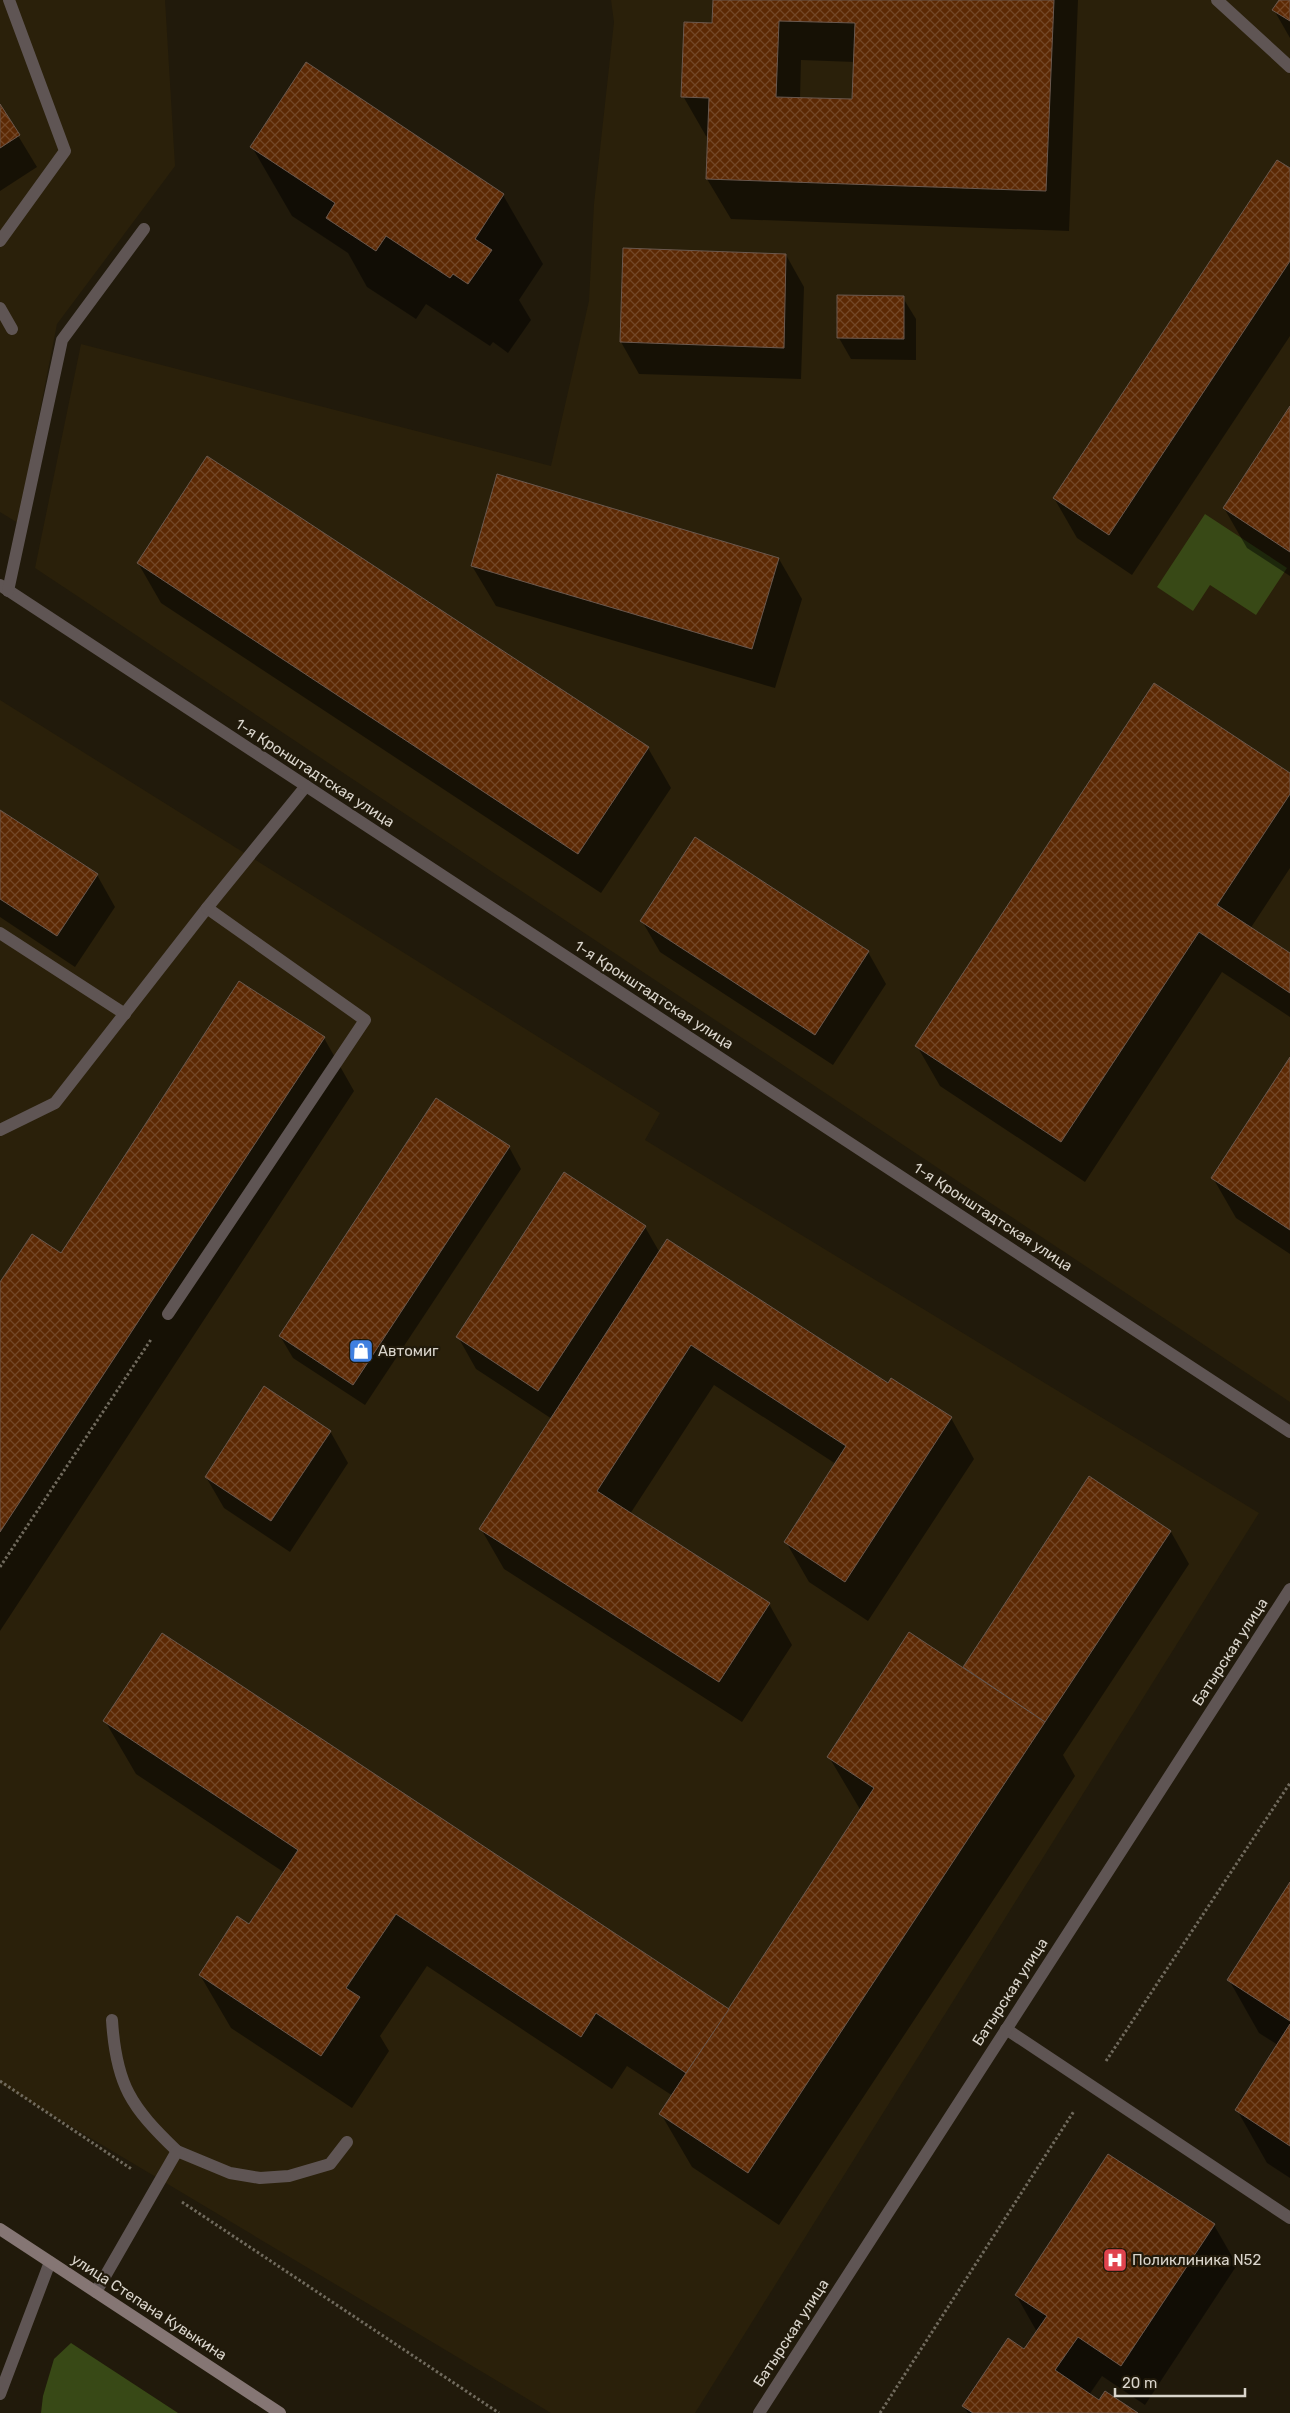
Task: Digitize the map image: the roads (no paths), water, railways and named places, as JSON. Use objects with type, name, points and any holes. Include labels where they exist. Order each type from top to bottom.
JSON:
[{"type":"main road","name":"улица Степана Кувыкина","points":[[0,2229],[280,2413]]},
{"type":"street","points":[[0,241],[65,151],[9,0]]},
{"type":"street","points":[[1217,0],[1290,67]]},
{"type":"street","points":[[4,588],[62,340],[144,229]]},
{"type":"street","points":[[0,308],[12,329]]},
{"type":"street","name":"1-я Кронштадтская улица","points":[[4,588],[1290,1432]]},
{"type":"street","points":[[0,1130],[55,1103],[207,908],[306,786]]},
{"type":"street","points":[[168,1314],[365,1020],[207,908]]},
{"type":"street","points":[[0,934],[125,1014]]},
{"type":"street","name":"Батырская улица","points":[[759,2413],[1290,1589]]},
{"type":"street","points":[[112,2020],[117,2059],[131,2100],[147,2122],[177,2151],[230,2173],[260,2178],[289,2176],[330,2164],[347,2142]]},
{"type":"street","points":[[1006,2029],[1290,2218]]},
{"type":"street","points":[[96,2292],[177,2151]]},
{"type":"street","points":[[0,2394],[50,2262]]},
{"type":"place","name":"Автомиг","points":[[361,1351]]},
{"type":"place","name":"Поликлиника N52","points":[[1115,2260]]}]
